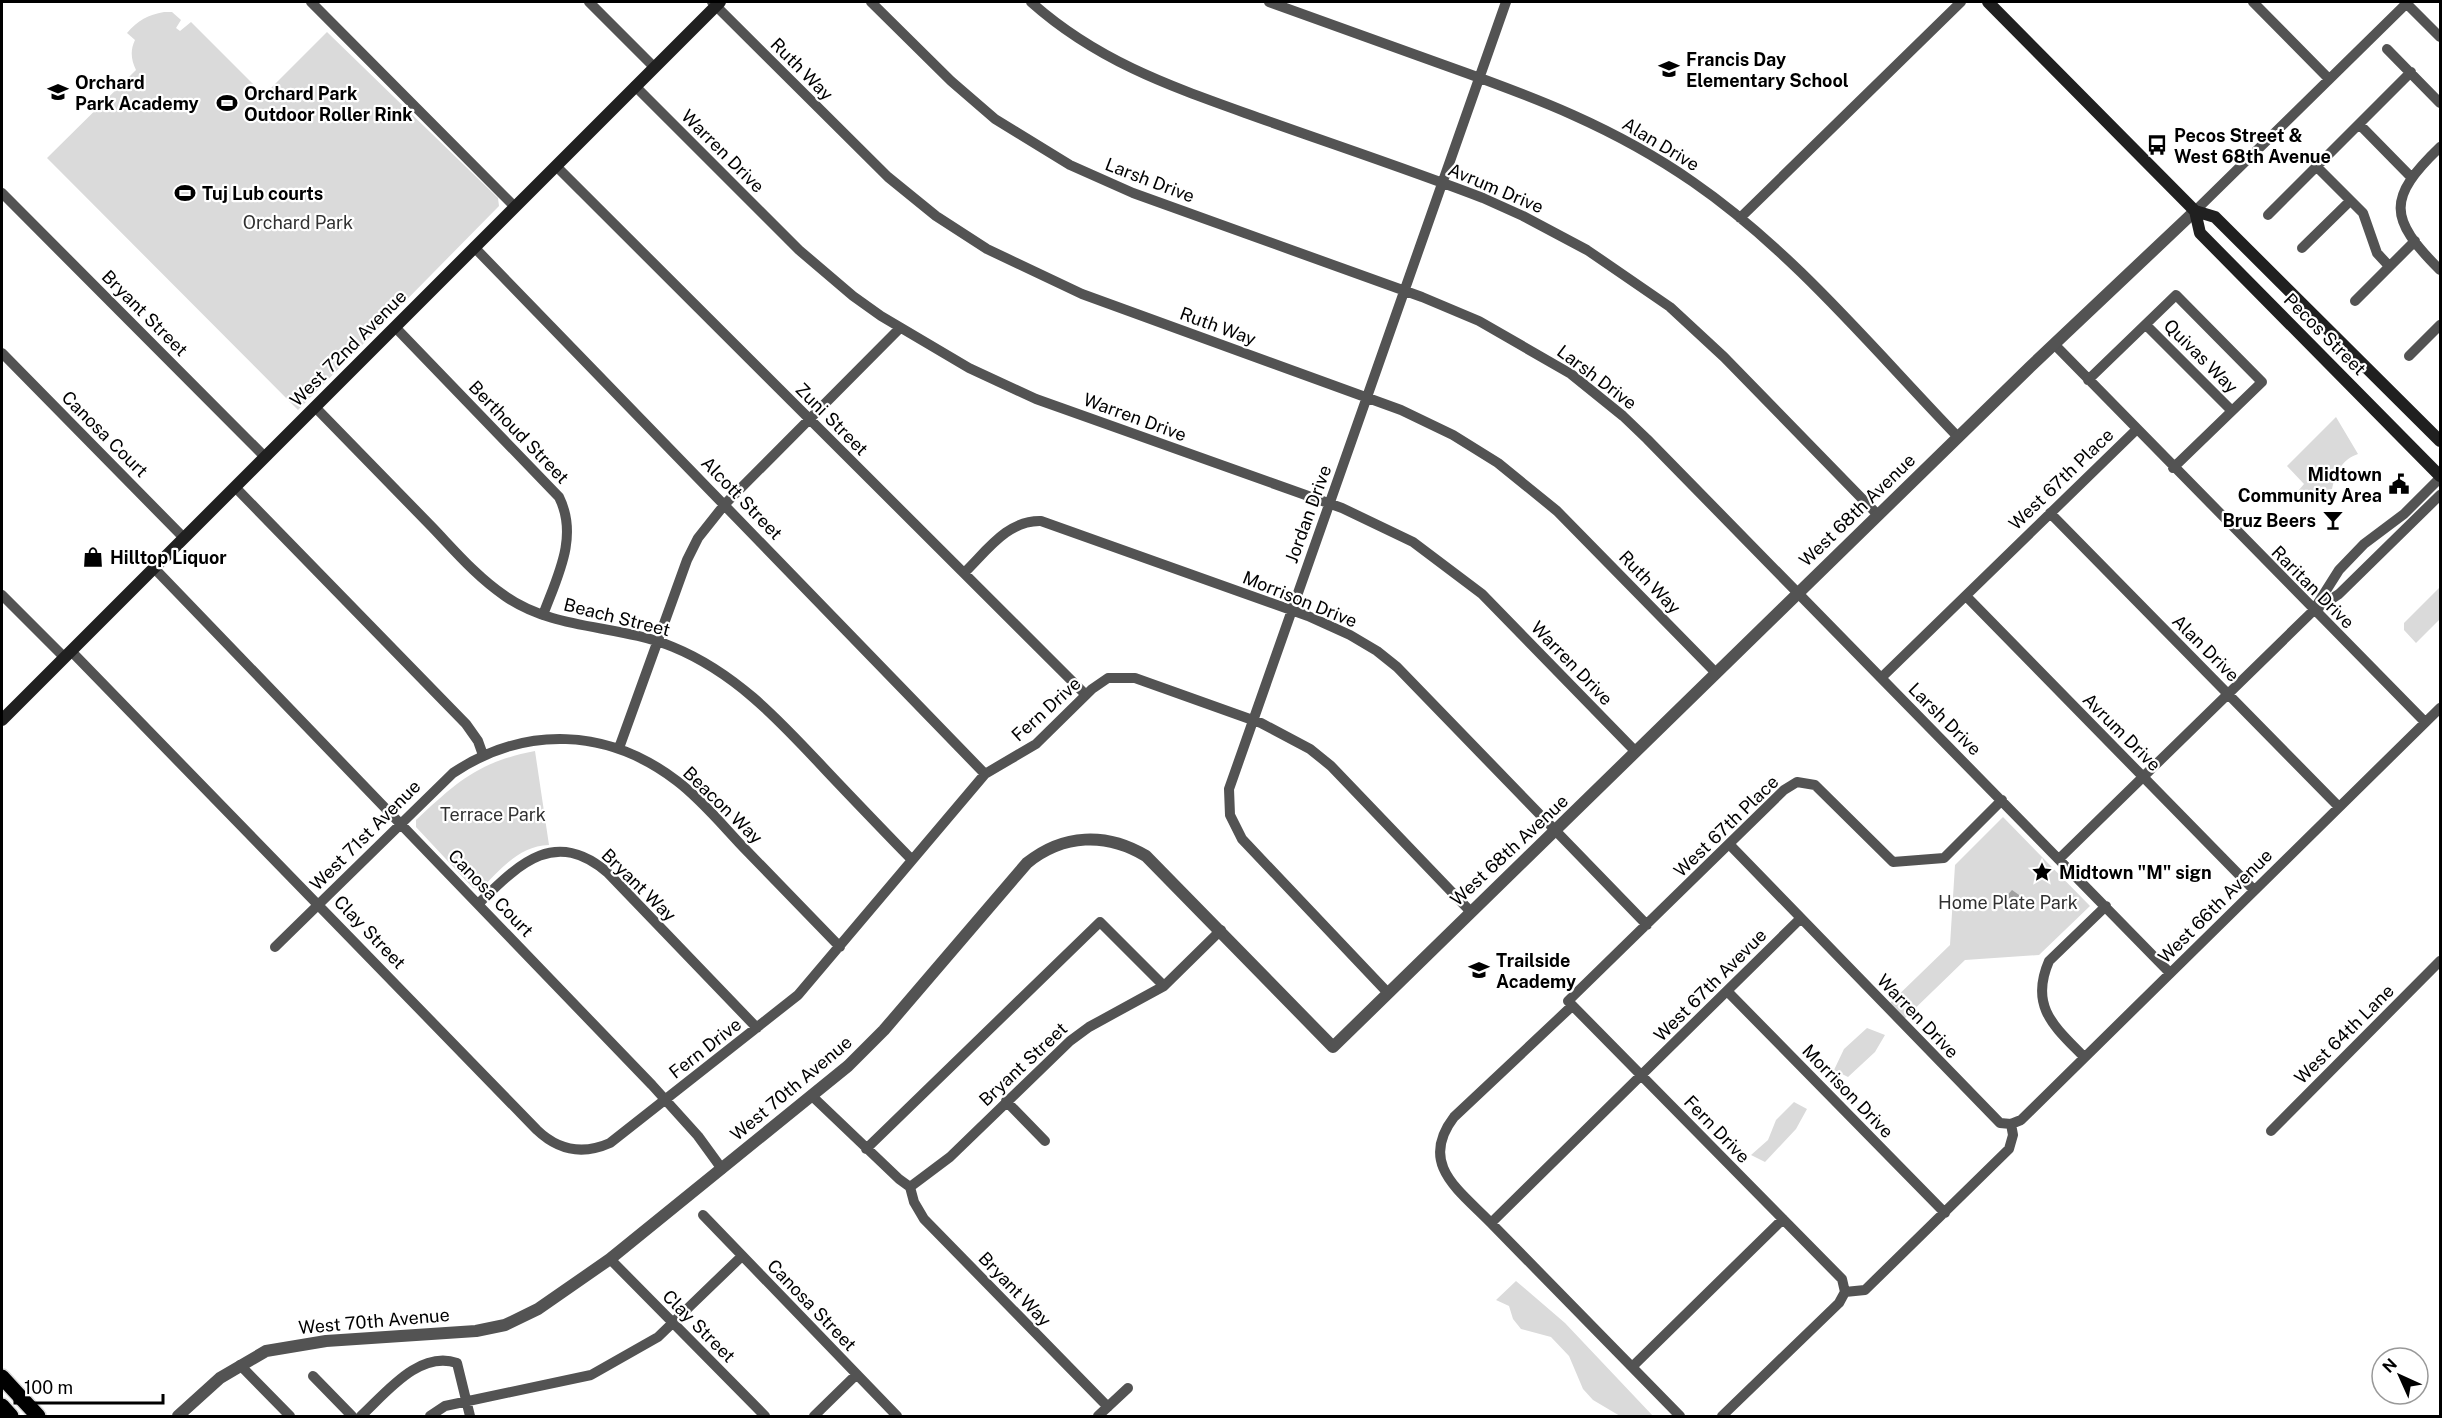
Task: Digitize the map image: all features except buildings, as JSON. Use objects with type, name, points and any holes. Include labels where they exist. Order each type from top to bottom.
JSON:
[{"type":"main road","name":"West 72nd Avenue","points":[[2,720],[636,86],[716,3]]},
{"type":"main road","name":"Pecos Street","points":[[1992,3],[2195,211],[2215,217],[2440,441]]},
{"type":"main road","name":"Pecos Street","points":[[2195,211],[2200,233],[2440,477]]},
{"type":"main road","points":[[2,1377],[38,1416]]},
{"type":"main road","points":[[2,1406],[11,1416]]},
{"type":"street","points":[[311,2],[515,207]]},
{"type":"street","points":[[589,2],[654,67]]},
{"type":"street","name":"Larsh Drive","points":[[871,2],[951,81],[994,119],[1070,165],[1133,193],[1451,308],[1508,336],[1596,393],[1647,439],[1797,594],[2060,858],[2170,973]]},
{"type":"street","name":"Avrum Drive","points":[[1031,2],[1099,53],[1153,78],[1443,183],[1540,224],[1619,269],[1647,289],[1724,357],[1878,515]]},
{"type":"street","name":"Alan Drive","points":[[1269,2],[1555,105],[1608,131],[1694,183],[1740,218],[1783,256],[1958,437]]},
{"type":"street","name":"Jordan Drive","points":[[1388,993],[1248,846],[1233,823],[1228,808],[1229,789],[1506,2]]},
{"type":"street","points":[[1740,218],[1961,2]]},
{"type":"street","points":[[2253,2],[2329,79]]},
{"type":"street","points":[[2407,2],[2440,37]]},
{"type":"street","name":"West 68th Avenue","points":[[1334,1047],[1470,911],[1554,832],[2054,344],[2195,211],[2407,2]]},
{"type":"street","name":"Ruth Way","points":[[716,3],[888,177],[936,216],[987,249],[1082,294],[1368,398],[1453,435],[1519,478],[1557,511],[1716,674]]},
{"type":"street","points":[[2387,50],[2440,103]]},
{"type":"street","points":[[2268,215],[2411,72]]},
{"type":"street","name":"Warren Drive","points":[[636,86],[799,250],[853,296],[900,328],[969,368],[1036,399],[1329,504],[1395,532],[1459,574],[1636,752]]},
{"type":"street","points":[[2359,124],[2411,177]]},
{"type":"street","points":[[2440,147],[2411,177],[2402,197],[2401,212],[2403,224],[2440,270]]},
{"type":"street","name":"Zuni Street","points":[[556,166],[1086,695]]},
{"type":"street","points":[[2316,166],[2363,213],[2377,253],[2389,266]]},
{"type":"street","name":"Bryant Street","points":[[2,193],[265,457]]},
{"type":"street","points":[[2302,248],[2350,201]]},
{"type":"street","points":[[2355,301],[2415,241]]},
{"type":"street","name":"Alcott Street","points":[[474,247],[985,774]]},
{"type":"street","points":[[2088,380],[2176,295],[2243,362],[2262,382],[2173,468]]},
{"type":"street","name":"Quivas Way","points":[[2146,324],[2232,411]]},
{"type":"street","points":[[2409,356],[2440,325]]},
{"type":"street","name":"Berthoud Street","points":[[394,327],[559,497],[568,521],[567,544],[543,615]]},
{"type":"street","points":[[619,748],[693,548],[709,522],[724,504],[900,328]]},
{"type":"street","name":"Raritan Drive","points":[[2054,344],[2313,611],[2425,722]]},
{"type":"street","name":"Canosa Court","points":[[3,358],[184,538]]},
{"type":"street","name":"Beach Street","points":[[315,407],[475,571],[504,596],[543,615],[566,623],[621,631],[657,641],[717,670],[761,703],[912,860]]},
{"type":"street","name":"West 67th Place","points":[[1881,678],[2136,430]]},
{"type":"street","points":[[2313,611],[2339,570],[2364,544],[2404,514],[2440,477]]},
{"type":"street","points":[[235,487],[466,724],[478,741],[483,755]]},
{"type":"street","points":[[2060,858],[2313,611],[2339,594],[2440,495]]},
{"type":"street","name":"Alan Drive","points":[[2050,513],[2339,807]]},
{"type":"street","name":"Morrison Drive","points":[[964,573],[1012,527],[1026,522],[1041,521],[1291,611],[1342,632],[1386,657],[1424,693],[1554,832],[1647,925]]},
{"type":"street","name":"Canosa Court","points":[[154,568],[479,903],[666,1100],[722,1169]]},
{"type":"street","name":"Clay Street","points":[[2,594],[68,654],[319,903],[552,1142],[575,1150],[599,1148],[624,1134],[666,1100]]},
{"type":"street","name":"Avrum Drive","points":[[1966,596],[2254,890]]},
{"type":"street","name":"Fern Drive","points":[[666,1100],[798,995],[985,774],[1036,744],[1086,695],[1108,678],[1124,676],[1252,719],[1291,737],[1322,758],[1470,911]]},
{"type":"street","name":"West 66th Avenue","points":[[2011,1124],[2021,1120],[2440,708]]},
{"type":"street","name":"Beacon Way","points":[[483,755],[512,745],[558,739],[581,739],[619,748],[645,760],[679,783],[840,947]]},
{"type":"street","name":"West 71st Avenue","points":[[275,947],[453,773],[483,755]]},
{"type":"street","name":"West 67th Place","points":[[1680,1416],[1447,1178],[1439,1159],[1439,1144],[1454,1117],[1784,790],[1797,782],[1815,784],[1893,862],[1944,858],[2002,800]]},
{"type":"street","name":"West 70th Avenue","points":[[178,1416],[219,1378],[258,1354],[290,1346],[476,1331],[505,1325],[538,1309],[610,1259],[812,1096],[877,1037],[1027,863],[1056,844],[1088,838],[1112,841],[1137,850],[1160,867],[1334,1047]]},
{"type":"street","name":"Warren Drive","points":[[1730,845],[2000,1123],[2011,1124]]},
{"type":"street","name":"Bryant Way","points":[[479,903],[515,868],[532,857],[560,852],[589,859],[608,873],[757,1028]]},
{"type":"street","points":[[2084,1057],[2051,1023],[2044,1011],[2043,974],[2049,962],[2106,906]]},
{"type":"street","name":"West 67th Avevue","points":[[1491,1223],[1801,918]]},
{"type":"street","points":[[866,1149],[1100,922],[1164,986]]},
{"type":"street","name":"Bryant Street","points":[[910,1187],[950,1157],[1049,1059],[1089,1027],[1164,986],[1221,930]]},
{"type":"street","name":"West 64th Lane","points":[[2271,1131],[2440,961]]},
{"type":"street","name":"Morrison Drive","points":[[1728,992],[1945,1213]]},
{"type":"street","name":"Fern Drive","points":[[1570,1004],[1842,1279],[1845,1293]]},
{"type":"street","points":[[812,1096],[866,1149],[910,1187]]},
{"type":"street","points":[[1006,1101],[1045,1142]]},
{"type":"street","points":[[1722,1416],[1839,1303],[1845,1293],[1865,1290],[2009,1149],[2013,1135],[2011,1124]]},
{"type":"street","name":"Bryant Way","points":[[910,1187],[914,1202],[924,1219],[1108,1407]]},
{"type":"street","name":"Canosa Street","points":[[703,1215],[897,1416]]},
{"type":"street","points":[[1632,1367],[1783,1219]]},
{"type":"street","points":[[430,1416],[445,1406],[591,1375],[633,1353],[674,1324],[742,1256]]},
{"type":"street","name":"Clay Street","points":[[610,1259],[765,1416]]},
{"type":"street","points":[[361,1416],[409,1370],[448,1360],[457,1363],[470,1416]]},
{"type":"street","points":[[240,1365],[290,1416]]},
{"type":"street","points":[[814,1416],[856,1375]]},
{"type":"street","points":[[313,1376],[352,1416]]},
{"type":"street","points":[[1098,1416],[1128,1388]]},
{"type":"green space","name":"Orchard Park","points":[[164,12],[172,12],[181,20],[176,28],[180,31],[191,22],[264,95],[327,32],[498,198],[499,206],[298,410],[47,158],[136,70],[132,55],[135,40],[127,33],[144,19]]},
{"type":"green space","points":[[2336,417],[2358,454],[2347,460],[2340,468],[2332,489],[2303,495],[2298,491],[2304,484],[2287,466]]},
{"type":"green space","points":[[2440,587],[2440,619],[2416,643],[2404,630],[2404,623]]},
{"type":"green space","name":"Terrace Park","points":[[535,751],[549,845],[538,846],[520,854],[481,889],[473,888],[416,827],[416,820],[469,775],[498,761]]},
{"type":"green space","name":"Home Plate Park","points":[[2003,817],[2090,906],[2039,955],[1965,960],[1901,1022],[1886,1007],[1950,945],[1955,865]]},
{"type":"green space","points":[[1867,1028],[1885,1035],[1875,1052],[1848,1077],[1834,1070],[1844,1049]]},
{"type":"green space","points":[[1794,1102],[1807,1109],[1796,1129],[1765,1162],[1751,1155],[1768,1140],[1776,1120]]},
{"type":"green space","points":[[1516,1281],[1565,1323],[1653,1416],[1620,1416],[1593,1400],[1583,1389],[1569,1356],[1551,1337],[1521,1329],[1513,1319],[1509,1306],[1496,1300]]},
{"type":"shaded area","points":[[2012,890],[2022,897],[2021,903],[2012,911],[2007,908],[2008,901],[2004,899]]},
{"type":"place","name":"Francis Day Elementary School","points":[[1669,69]]},
{"type":"place","name":"Orchard Park Academy","points":[[58,92]]},
{"type":"place","name":"Orchard Park Outdoor Roller Rink","points":[[227,103]]},
{"type":"place","name":"Pecos Street & West 68th Avenue","points":[[2157,145]]},
{"type":"place","name":"Tuj Lub courts","points":[[185,193]]},
{"type":"place","name":"Midtown Community Area","points":[[2399,484]]},
{"type":"place","name":"Bruz Beers","points":[[2333,520]]},
{"type":"place","name":"Hilltop Liquor","points":[[93,557]]},
{"type":"place","name":"Midtown \"M\" sign","points":[[2042,872]]},
{"type":"place","name":"Trailside Academy","points":[[1479,970]]}]
